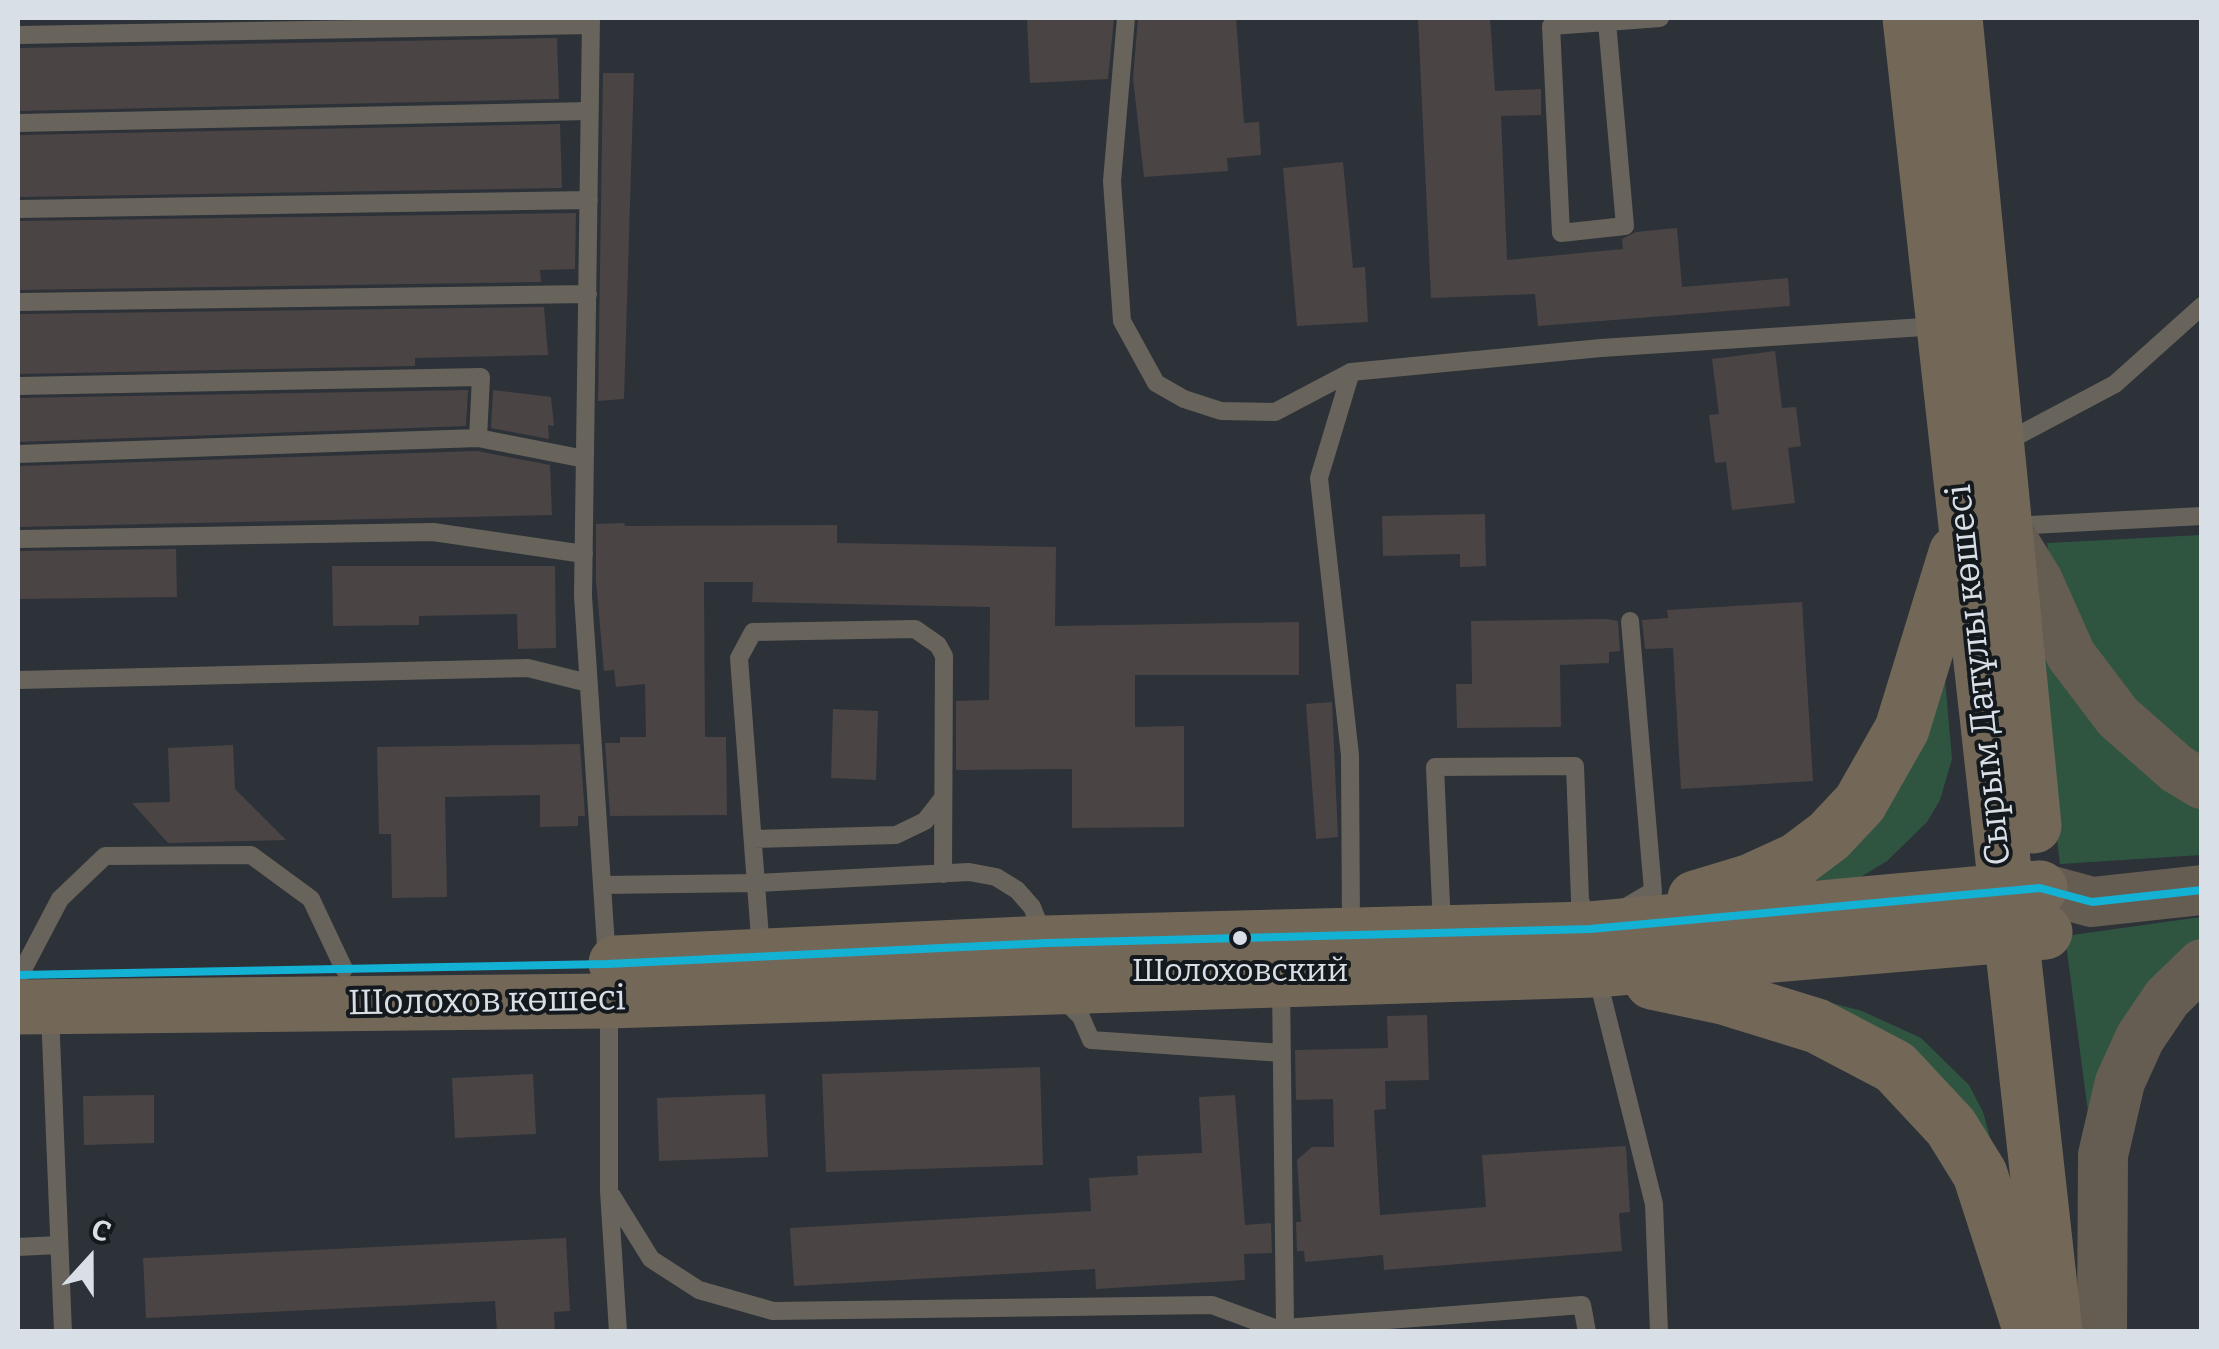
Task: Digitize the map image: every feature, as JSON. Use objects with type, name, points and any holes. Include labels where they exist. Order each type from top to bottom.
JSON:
[{"type":"highway","name":"Сырым Датұлы көшесі","points":[[1910,18],[1944,326],[1984,526],[2024,911],[2055,1332]]},
{"type":"highway","name":"Сырым Датұлы көшесі","points":[[1955,18],[1997,447],[1984,526]]},
{"type":"highway","points":[[1593,950],[1750,881],[1813,848],[1860,804],[1902,729],[1984,526]]},
{"type":"highway","name":"Сырым Датұлы көшесі","points":[[2024,911],[2090,1332]]},
{"type":"highway","points":[[1048,964],[1593,950],[2024,911]]},
{"type":"highway","points":[[1281,958],[1351,935],[1442,933],[1593,950],[1817,1026],[1895,1067],[1951,1127],[1980,1174],[2031,1332]]},
{"type":"highway","name":"Шолохов көшесі","points":[[26,991],[608,983],[957,988],[1048,964],[1176,940],[1281,958]]},
{"type":"highway","name":"Шолохов көшесі","points":[[26,991],[344,969],[608,983],[761,956],[1048,964]]},
{"type":"main road","points":[[1984,526],[2038,581],[2071,655],[2118,717],[2166,761],[2202,784]]},
{"type":"main road","points":[[2024,911],[2202,890]]},
{"type":"main road","points":[[2102,1332],[2103,1156],[2120,1082],[2140,1038],[2166,998],[2202,964]]},
{"type":"lane","points":[[1126,18],[1112,181],[1122,320],[1156,383],[1184,399],[1221,411],[1275,412],[1351,372],[1601,348],[1944,326]]},
{"type":"lane","points":[[1607,22],[1625,226],[1561,233],[1551,26],[1660,18]]},
{"type":"lane","points":[[18,35],[591,21],[584,554],[588,683],[608,983],[609,1191],[618,1332]]},
{"type":"lane","points":[[18,122],[590,111]]},
{"type":"lane","points":[[18,209],[589,200]]},
{"type":"lane","points":[[18,302],[588,294]]},
{"type":"lane","points":[[1997,447],[2114,384],[2202,306]]},
{"type":"lane","points":[[1351,372],[1319,478],[1350,755],[1351,935]]},
{"type":"lane","points":[[18,386],[480,377],[478,438]]},
{"type":"lane","points":[[18,454],[478,438],[585,459]]},
{"type":"lane","points":[[1984,526],[2202,516]]},
{"type":"lane","points":[[18,538],[433,532],[584,554]]},
{"type":"lane","points":[[1593,950],[1652,891],[1630,621]]},
{"type":"lane","points":[[761,956],[739,658],[754,632],[915,629],[928,634],[944,656],[943,874]]},
{"type":"lane","points":[[18,680],[528,668],[588,683]]},
{"type":"lane","points":[[1442,933],[1434,768],[1574,766],[1580,900],[1654,1204],[1659,1332]]},
{"type":"lane","points":[[754,839],[896,835],[925,821],[943,798]]},
{"type":"lane","points":[[65,1329],[26,991],[60,899],[104,856],[251,855],[311,899],[344,969]]},
{"type":"lane","points":[[602,885],[943,874],[996,877],[1032,907],[1048,964],[1091,1040],[1282,1053]]},
{"type":"lane","points":[[1281,958],[1285,1330]]},
{"type":"lane","points":[[609,1191],[651,1259],[699,1290],[772,1311],[1212,1305],[1285,1330],[1582,1305],[1587,1332]]},
{"type":"lane","points":[[18,1246],[58,1245]]},
{"type":"lane","points":[[772,1311],[774,1332]]},
{"type":"green space","points":[[2201,535],[2201,772],[2152,735],[2053,580],[2047,543]]},
{"type":"green space","points":[[2028,590],[2201,797],[2201,855],[2060,864]]},
{"type":"green space","points":[[1942,645],[1952,759],[1940,800],[1927,822],[1887,861],[1859,878],[1773,883]]},
{"type":"green space","points":[[2201,917],[2201,949],[2092,1143],[2065,936]]},
{"type":"green space","points":[[1779,989],[1862,1011],[1921,1038],[1969,1085],[1983,1112],[1994,1152]]},
{"type":"building","points":[[1027,18],[1114,18],[1108,79],[1030,83]]},
{"type":"building","points":[[1138,18],[1236,18],[1244,123],[1259,122],[1261,155],[1227,158],[1228,171],[1144,177],[1133,78]]},
{"type":"building","points":[[1418,18],[1490,18],[1495,91],[1541,89],[1541,115],[1501,116],[1507,260],[1623,249],[1622,239],[1636,232],[1677,228],[1682,287],[1788,278],[1790,306],[1538,326],[1535,294],[1431,298]]},
{"type":"building","points":[[557,38],[559,99],[18,111],[18,48]]},
{"type":"building","points":[[603,73],[634,73],[624,399],[598,401]]},
{"type":"building","points":[[560,124],[562,188],[18,197],[18,135]]},
{"type":"building","points":[[1343,162],[1353,268],[1365,267],[1368,322],[1297,326],[1283,168]]},
{"type":"building","points":[[576,213],[575,269],[540,270],[541,282],[18,290],[18,221]]},
{"type":"building","points":[[544,307],[548,355],[415,358],[415,366],[18,374],[18,314]]},
{"type":"building","points":[[1775,351],[1782,408],[1796,407],[1801,446],[1788,448],[1795,503],[1732,510],[1726,462],[1715,463],[1709,415],[1719,414],[1712,359]]},
{"type":"building","points":[[468,390],[466,426],[18,442],[18,398]]},
{"type":"building","points":[[493,390],[551,397],[554,426],[548,425],[549,439],[491,428]]},
{"type":"building","points":[[477,451],[550,465],[552,515],[18,527],[18,466]]},
{"type":"building","points":[[1485,514],[1486,566],[1460,567],[1460,554],[1383,556],[1382,516]]},
{"type":"building","points":[[596,524],[837,525],[837,543],[1056,547],[1055,626],[1299,622],[1299,675],[1135,675],[1135,727],[1184,726],[1184,827],[1072,828],[1072,769],[956,770],[956,701],[989,700],[990,607],[752,602],[753,582],[704,582],[705,737],[726,737],[727,815],[610,816],[605,743],[620,743],[620,737],[646,737],[645,684],[616,687],[614,670],[604,671],[596,581]]},
{"type":"building","points":[[176,549],[177,597],[18,599],[18,551]]},
{"type":"building","points":[[332,566],[555,566],[556,648],[518,649],[517,614],[419,616],[419,625],[333,626]]},
{"type":"building","points":[[1802,602],[1813,781],[1681,789],[1673,648],[1645,649],[1642,620],[1668,618],[1667,610]]},
{"type":"building","points":[[1471,621],[1618,621],[1620,651],[1609,652],[1609,663],[1560,665],[1561,727],[1457,728],[1456,684],[1472,684]]},
{"type":"building","points":[[1332,702],[1338,837],[1316,839],[1306,704]]},
{"type":"building","points":[[833,709],[878,711],[876,780],[831,778]]},
{"type":"building","points":[[580,744],[585,816],[578,816],[578,826],[540,827],[540,795],[445,797],[447,897],[392,898],[391,834],[379,834],[377,747]]},
{"type":"building","points":[[233,745],[235,789],[286,840],[168,843],[132,803],[170,802],[168,748]]},
{"type":"building","points":[[1427,1015],[1429,1080],[1385,1081],[1386,1109],[1374,1110],[1380,1215],[1486,1207],[1482,1155],[1626,1146],[1630,1212],[1619,1213],[1622,1251],[1384,1270],[1383,1255],[1305,1262],[1304,1251],[1297,1251],[1296,1222],[1301,1222],[1297,1160],[1312,1147],[1334,1147],[1333,1099],[1296,1100],[1295,1050],[1388,1048],[1387,1016]]},
{"type":"building","points":[[1040,1067],[1043,1165],[826,1172],[822,1074]]},
{"type":"building","points":[[533,1074],[536,1134],[455,1138],[452,1078]]},
{"type":"building","points":[[765,1094],[768,1157],[659,1161],[657,1098]]},
{"type":"building","points":[[154,1095],[154,1143],[84,1145],[83,1096]]},
{"type":"building","points":[[1235,1095],[1245,1225],[1271,1223],[1272,1253],[1244,1254],[1245,1280],[1096,1289],[1095,1269],[794,1286],[790,1228],[1091,1211],[1089,1178],[1138,1175],[1137,1156],[1202,1153],[1199,1097]]},
{"type":"building","points":[[566,1238],[570,1311],[554,1312],[555,1332],[497,1332],[495,1301],[146,1318],[143,1258]]},
{"type":"transit line","points":[[18,975],[607,964],[1046,943],[1590,929],[2040,888],[2092,902],[2202,890]]},
{"type":"place","name":"Шолоховский","points":[[1240,938]]}]
